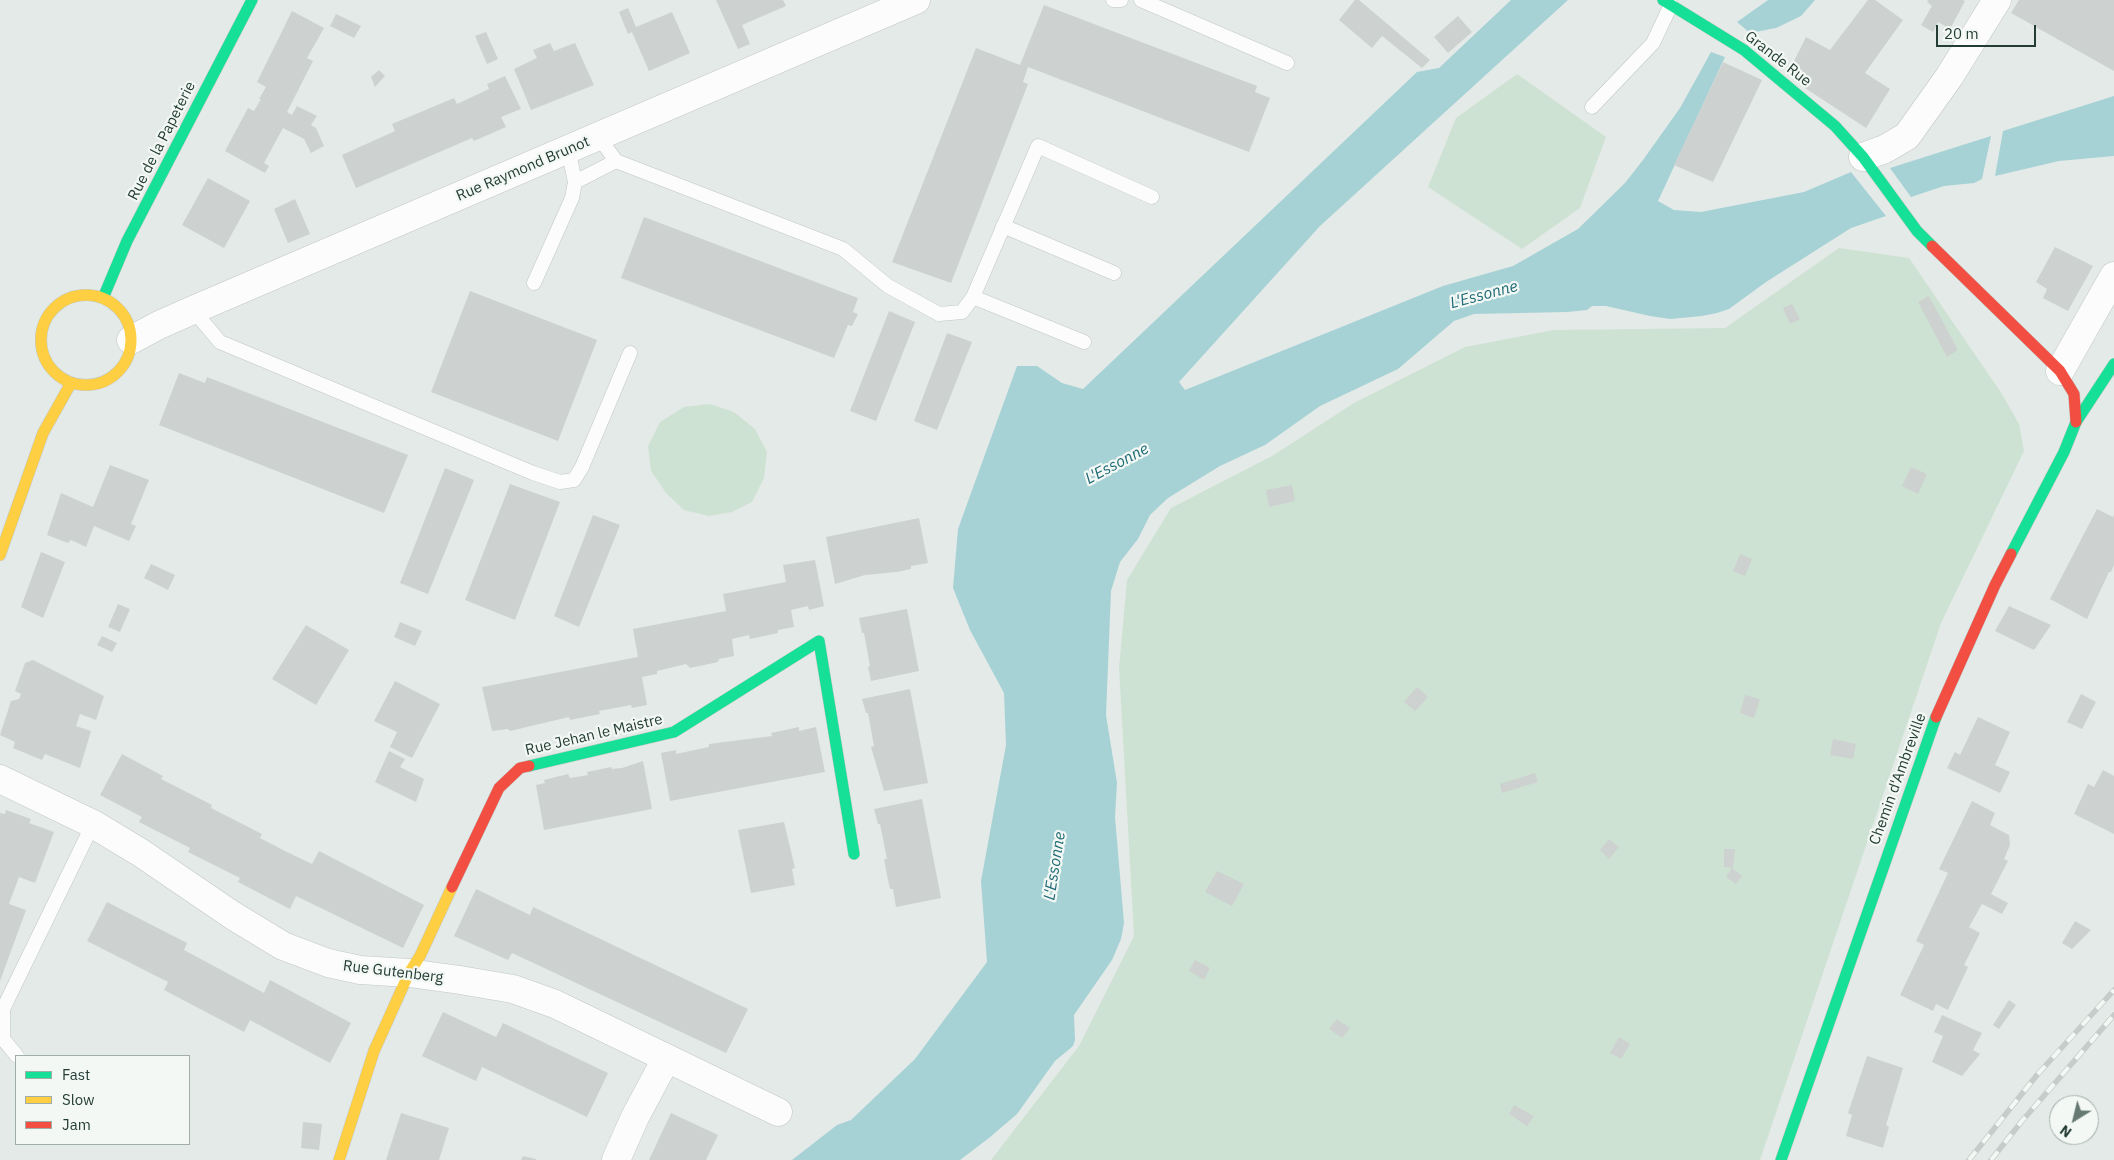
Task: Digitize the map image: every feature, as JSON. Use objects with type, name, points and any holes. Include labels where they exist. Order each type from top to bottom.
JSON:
[{"type":"street","name":"Rue de la Papeterie","points":[[103,298],[127,241],[252,0]]},
{"type":"street","name":"Rue Raymond Brunot","points":[[132,340],[159,325],[193,310],[916,0]]},
{"type":"street","points":[[1863,157],[1885,149],[1907,136],[1949,78],[1997,0]]},
{"type":"street","name":"Grande Rue","points":[[1667,2],[1744,50],[1835,126],[1863,157],[1916,231],[2060,371]]},
{"type":"street","points":[[2076,422],[2074,394],[2060,371],[2114,276]]},
{"type":"street","points":[[89,295],[103,298],[124,315],[132,340],[126,361],[113,377],[100,384],[86,386],[72,383],[59,377],[48,366],[42,353],[41,339],[43,324],[50,312],[61,302],[75,296],[89,295]]},
{"type":"street","points":[[2076,422],[2114,364]]},
{"type":"street","points":[[0,555],[43,433],[72,383]]},
{"type":"street","name":"Chemin d'Ambreville","points":[[1781,1160],[1934,722],[1996,585],[2064,452],[2076,422]]},
{"type":"street","name":"Rue Jehan le Maistre","points":[[409,973],[420,956],[499,788],[520,768],[674,732],[820,641],[854,854]]},
{"type":"street","name":"Rue Gutenberg","points":[[0,779],[93,824],[141,853],[232,915],[283,946],[328,963],[360,970],[409,973],[513,989],[555,1004],[778,1112]]},
{"type":"street","points":[[339,1160],[374,1052],[409,973]]},
{"type":"street","points":[[616,1160],[635,1118],[666,1059]]},
{"type":"lane","points":[[1112,0],[1121,0]]},
{"type":"lane","points":[[1141,0],[1286,63]]},
{"type":"lane","points":[[1592,107],[1653,43],[1667,2]]},
{"type":"lane","points":[[598,136],[616,161],[843,249],[888,286],[939,314],[962,312],[973,297],[1038,146],[1152,197]]},
{"type":"lane","points":[[534,283],[572,198],[575,182],[568,149]]},
{"type":"lane","points":[[575,182],[616,161]]},
{"type":"lane","points":[[1003,226],[1114,273]]},
{"type":"lane","points":[[973,297],[1084,342]]},
{"type":"lane","points":[[193,310],[220,342],[533,473],[560,482],[574,480],[582,467],[630,353]]},
{"type":"lane","points":[[16,1055],[3,1039],[3,1009],[93,824]]},
{"type":"green space","points":[[1517,74],[1606,137],[1580,208],[1522,249],[1428,187],[1456,118]]},
{"type":"green space","points":[[1839,248],[1909,258],[2002,394],[2019,424],[2024,451],[1941,623],[1760,1160],[991,1160],[1079,1046],[1134,936],[1119,668],[1127,580],[1171,508],[1272,456],[1354,403],[1465,347],[1554,330],[1725,328]]},
{"type":"green space","points":[[710,404],[734,412],[755,429],[767,452],[764,478],[752,502],[732,512],[709,516],[684,510],[666,493],[651,471],[648,446],[660,422],[684,407]]},
{"type":"water","name":"L'Essonne","points":[[1511,0],[1568,0],[1320,226],[1179,382],[1185,390],[1443,286],[1513,266],[1578,229],[1625,183],[1643,160],[1680,108],[1711,52],[1725,57],[1658,201],[1674,210],[1701,212],[1804,192],[1851,172],[1886,216],[1851,228],[1766,282],[1729,309],[1717,313],[1670,319],[1606,306],[1592,306],[1587,310],[1567,312],[1474,314],[1454,321],[1398,369],[1320,406],[1265,445],[1220,466],[1168,498],[1150,515],[1138,539],[1120,562],[1111,591],[1106,715],[1117,783],[1115,817],[1124,923],[1121,939],[1112,960],[1074,1015],[1075,1040],[1073,1046],[1055,1061],[1017,1114],[960,1160],[792,1160],[837,1125],[851,1120],[915,1059],[987,962],[981,881],[1006,745],[1004,693],[970,630],[953,588],[958,529],[1017,366],[1037,366],[1062,383],[1083,389],[1417,72],[1439,68]]},
{"type":"water","points":[[1768,0],[1815,0],[1801,16],[1776,28],[1750,33],[1737,22]]},
{"type":"water","points":[[2114,96],[2114,156],[2059,161],[1995,176],[2003,131]]},
{"type":"water","points":[[1991,136],[1982,179],[1974,183],[1944,186],[1911,197],[1890,168]]},
{"type":"building","points":[[716,0],[783,0],[786,6],[742,25],[750,44],[738,49]]},
{"type":"building","points":[[1355,0],[1359,0],[1430,60],[1422,68],[1382,36],[1372,48],[1339,20]]},
{"type":"building","points":[[1868,0],[1875,0],[1903,20],[1865,73],[1890,89],[1866,128],[1805,88],[1788,73],[1806,37],[1830,50]]},
{"type":"building","points":[[1928,0],[1965,1],[1950,29],[1938,22],[1933,32],[1921,25],[1932,6],[1927,2]]},
{"type":"building","points":[[2019,0],[2114,0],[2114,71],[2011,13]]},
{"type":"building","points":[[1044,5],[1257,86],[1255,92],[1270,98],[1249,152],[1028,67],[1023,82],[1028,84],[951,283],[892,262],[976,48],[1020,65]]},
{"type":"building","points":[[628,8],[636,27],[672,12],[690,53],[649,71],[632,32],[628,34],[619,12]]},
{"type":"building","points":[[292,11],[324,28],[307,58],[313,61],[287,112],[292,115],[297,106],[317,116],[311,125],[316,128],[324,146],[311,153],[304,139],[283,128],[264,163],[269,166],[265,173],[225,151],[248,108],[254,111],[261,99],[259,99],[266,87],[257,82]]},
{"type":"building","points":[[336,14],[361,26],[354,38],[330,26]]},
{"type":"building","points":[[1458,16],[1472,32],[1448,53],[1434,37]]},
{"type":"building","points":[[486,32],[498,59],[487,64],[475,36]]},
{"type":"building","points":[[550,43],[554,51],[575,43],[594,85],[531,110],[514,69],[537,58],[533,50]]},
{"type":"building","points":[[1723,62],[1762,80],[1713,182],[1674,165]]},
{"type":"building","points":[[379,70],[385,76],[375,87],[371,77]]},
{"type":"building","points":[[505,76],[521,109],[501,117],[506,127],[474,141],[472,138],[356,188],[342,155],[395,131],[392,124],[454,98],[457,104],[489,89],[487,84]]},
{"type":"building","points":[[208,178],[250,201],[224,248],[182,225]]},
{"type":"building","points":[[295,199],[310,234],[288,243],[274,209]]},
{"type":"building","points":[[644,217],[858,298],[853,312],[858,314],[852,326],[848,325],[834,358],[621,278]]},
{"type":"building","points":[[2055,247],[2093,266],[2068,311],[2043,298],[2047,289],[2036,282]]},
{"type":"building","points":[[470,291],[597,340],[558,441],[431,392]]},
{"type":"building","points":[[1929,296],[1958,350],[1947,357],[1918,302]]},
{"type":"building","points":[[1792,304],[1800,319],[1790,324],[1783,308]]},
{"type":"building","points":[[889,311],[915,322],[876,421],[850,411]]},
{"type":"building","points":[[947,333],[972,342],[937,430],[914,421]]},
{"type":"building","points":[[179,373],[205,383],[207,377],[408,455],[384,513],[159,425]]},
{"type":"building","points":[[110,465],[149,480],[131,524],[136,526],[129,541],[94,526],[86,547],[71,540],[68,543],[47,535],[61,493],[93,507]]},
{"type":"building","points":[[1911,467],[1927,474],[1918,494],[1902,486]]},
{"type":"building","points":[[445,468],[474,480],[428,594],[400,583]]},
{"type":"building","points":[[510,484],[560,502],[515,620],[465,600]]},
{"type":"building","points":[[1292,485],[1295,501],[1269,507],[1266,490]]},
{"type":"building","points":[[2097,509],[2113,517],[2114,514],[2114,565],[2087,619],[2050,599]]},
{"type":"building","points":[[593,515],[620,525],[579,627],[554,616]]},
{"type":"building","points":[[919,518],[928,563],[911,566],[911,569],[897,572],[865,575],[835,584],[826,537]]},
{"type":"building","points":[[41,552],[65,562],[43,618],[21,607]]},
{"type":"building","points":[[1740,554],[1752,559],[1745,576],[1733,571]]},
{"type":"building","points":[[815,560],[824,606],[809,610],[808,606],[791,610],[794,627],[778,630],[778,633],[750,639],[749,635],[732,639],[734,656],[719,659],[718,662],[690,668],[686,664],[657,671],[657,674],[642,677],[647,705],[632,708],[631,705],[599,711],[600,714],[570,720],[569,717],[510,731],[508,729],[492,731],[482,687],[638,657],[633,629],[726,611],[723,594],[786,582],[783,565]]},
{"type":"building","points":[[151,564],[175,575],[168,590],[144,578]]},
{"type":"building","points":[[118,604],[130,609],[120,632],[108,627]]},
{"type":"building","points":[[2009,606],[2051,625],[2034,650],[1995,631]]},
{"type":"building","points":[[907,609],[919,671],[871,681],[864,633],[862,633],[859,618]]},
{"type":"building","points":[[400,622],[422,631],[415,646],[394,637]]},
{"type":"building","points":[[306,625],[349,650],[316,705],[272,679]]},
{"type":"building","points":[[102,636],[117,643],[112,652],[97,645]]},
{"type":"building","points":[[33,660],[104,696],[96,720],[80,714],[76,726],[91,731],[80,768],[45,754],[42,760],[13,748],[15,742],[0,735],[11,701],[19,699],[21,694],[15,691],[25,663]]},
{"type":"building","points":[[395,681],[440,704],[412,758],[390,747],[397,732],[374,721]]},
{"type":"building","points":[[1417,687],[1428,697],[1415,711],[1404,702]]},
{"type":"building","points":[[910,689],[928,783],[884,791],[871,747],[874,746],[868,713],[866,713],[862,699]]},
{"type":"building","points":[[2081,694],[2096,702],[2082,729],[2067,722]]},
{"type":"building","points":[[1745,695],[1760,699],[1754,718],[1740,713]]},
{"type":"building","points":[[1978,717],[2010,732],[1995,765],[2010,772],[2000,793],[1947,768],[1955,752],[1960,755]]},
{"type":"building","points":[[799,727],[799,731],[816,727],[825,772],[670,801],[661,753],[676,750],[676,754],[709,747],[709,744],[772,736],[771,733]]},
{"type":"building","points":[[1833,739],[1856,744],[1853,759],[1830,755]]},
{"type":"building","points":[[389,751],[405,759],[400,767],[424,779],[416,802],[375,782]]},
{"type":"building","points":[[122,754],[163,776],[161,779],[212,805],[211,808],[262,834],[260,838],[285,851],[312,864],[319,851],[424,905],[403,948],[296,896],[290,909],[238,882],[240,878],[188,852],[190,848],[139,822],[142,817],[100,795]]},
{"type":"building","points":[[643,761],[652,809],[544,830],[536,785],[545,783],[544,780],[568,774],[570,778],[588,775],[587,772],[611,767],[612,769],[622,768]]},
{"type":"building","points":[[2103,770],[2114,776],[2114,834],[2074,814],[2088,784],[2094,787]]},
{"type":"building","points":[[1535,773],[1538,782],[1502,793],[1500,784]]},
{"type":"building","points":[[922,799],[941,898],[896,907],[893,889],[890,889],[887,875],[884,859],[887,859],[880,824],[878,824],[874,809]]},
{"type":"building","points":[[1972,801],[1995,813],[1990,825],[2009,835],[2010,845],[2004,859],[2008,861],[1991,894],[2008,903],[2002,914],[1982,904],[1969,927],[1980,933],[1964,965],[1968,967],[1948,1010],[1936,1004],[1933,1011],[1900,995],[1924,945],[1916,941],[1948,873],[1939,869]]},
{"type":"building","points":[[6,810],[31,819],[29,823],[54,832],[35,883],[19,877],[9,904],[26,910],[0,981],[0,813],[5,814]]},
{"type":"building","points":[[784,822],[795,868],[792,869],[795,885],[751,893],[738,830]]},
{"type":"building","points":[[1609,839],[1619,847],[1609,859],[1600,850]]},
{"type":"building","points":[[1724,849],[1735,849],[1733,868],[1724,867]]},
{"type":"building","points":[[1732,868],[1742,876],[1736,884],[1726,877]]},
{"type":"building","points":[[1217,871],[1244,884],[1232,906],[1205,892]]},
{"type":"building","points":[[476,889],[530,915],[533,907],[748,1009],[726,1053],[512,953],[508,960],[454,936]]},
{"type":"building","points":[[107,902],[187,943],[184,950],[264,993],[270,980],[351,1023],[330,1063],[250,1020],[244,1032],[164,990],[168,982],[87,941]]},
{"type":"building","points":[[2075,921],[2091,930],[2072,949],[2062,943]]},
{"type":"building","points":[[1195,960],[1210,968],[1204,980],[1189,971]]},
{"type":"building","points":[[2009,1000],[2016,1005],[1999,1029],[1993,1025]]},
{"type":"building","points":[[443,1012],[496,1037],[503,1023],[608,1073],[587,1117],[482,1067],[476,1081],[422,1056]]},
{"type":"building","points":[[1942,1015],[1982,1033],[1973,1050],[1980,1054],[1962,1076],[1932,1062],[1943,1036],[1934,1032]]},
{"type":"building","points":[[1337,1019],[1350,1028],[1342,1038],[1329,1029]]},
{"type":"building","points":[[1619,1037],[1630,1044],[1621,1059],[1610,1053]]},
{"type":"building","points":[[1867,1056],[1903,1068],[1886,1125],[1889,1127],[1883,1148],[1846,1136],[1852,1115],[1848,1113]]},
{"type":"building","points":[[1514,1105],[1534,1116],[1527,1126],[1509,1114]]},
{"type":"building","points":[[401,1113],[449,1128],[439,1160],[386,1160]]},
{"type":"building","points":[[671,1113],[718,1135],[706,1160],[649,1160]]},
{"type":"building","points":[[303,1122],[322,1124],[319,1150],[301,1148]]},
{"type":"building","points":[[523,1156],[536,1159],[536,1160],[521,1160]]},
{"type":"railway","points":[[1969,1160],[2037,1075],[2114,990]]},
{"type":"railway","points":[[1991,1160],[2022,1121],[2114,1015]]},
{"type":"traffic: fast","points":[[103,298],[127,241],[252,0]]},
{"type":"traffic: fast","points":[[1663,0],[1744,50],[1835,126],[1863,157],[1917,231],[1932,246]]},
{"type":"traffic: fast","points":[[2011,554],[2064,452],[2076,422],[2114,364]]},
{"type":"traffic: fast","points":[[529,766],[674,732],[819,641],[854,854]]},
{"type":"traffic: fast","points":[[1781,1160],[1936,717]]},
{"type":"traffic: slow","points":[[86,295],[103,298],[118,308],[128,323],[131,340],[128,357],[118,372],[103,382],[86,385],[69,382],[54,372],[44,357],[41,340],[44,323],[54,308],[69,298],[86,295]]},
{"type":"traffic: slow","points":[[0,555],[43,433],[71,383]]},
{"type":"traffic: slow","points":[[339,1160],[374,1051],[409,973],[420,956],[452,887]]},
{"type":"traffic: jam","points":[[1932,246],[2060,371],[2074,394],[2076,422]]},
{"type":"traffic: jam","points":[[1936,717],[1995,585],[2011,554]]},
{"type":"traffic: jam","points":[[452,887],[499,788],[520,768],[529,766]]}]
